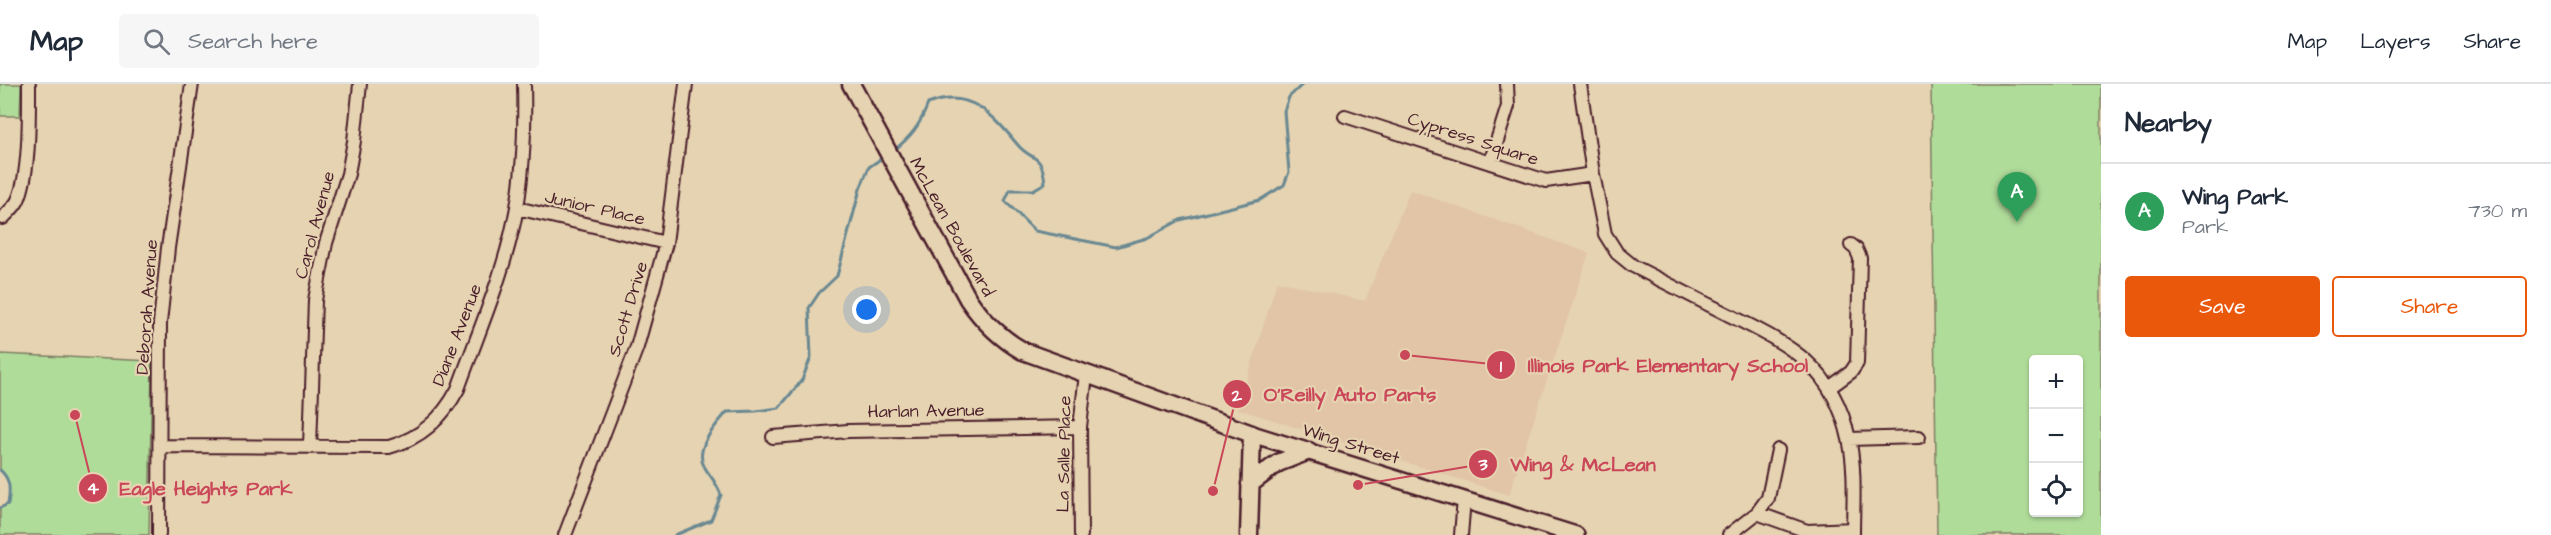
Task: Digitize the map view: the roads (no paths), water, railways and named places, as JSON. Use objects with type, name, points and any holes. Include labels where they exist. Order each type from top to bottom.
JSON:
[{"type":"main road","name":"McLean Boulevard","points":[[851,84],[959,284],[987,325],[999,336],[1023,351],[1252,434]]},
{"type":"main road","points":[[1249,535],[1252,434]]},
{"type":"main road","points":[[1250,484],[1278,463],[1309,451]]},
{"type":"street","points":[[3,218],[15,204],[21,191],[28,125],[29,84]]},
{"type":"street","name":"Deborah Avenue","points":[[159,535],[160,323],[163,284],[192,84]]},
{"type":"street","name":"Carol Avenue","points":[[310,447],[315,300],[326,243],[348,174],[360,84]]},
{"type":"street","name":"Diane Avenue","points":[[160,446],[389,447],[413,439],[439,419],[458,389],[495,288],[517,208],[522,160],[524,84]]},
{"type":"street","name":"Scott Drive","points":[[565,535],[637,347],[666,243],[686,84]]},
{"type":"street","points":[[1490,163],[1508,106],[1507,84]]},
{"type":"street","points":[[1580,84],[1593,174],[1605,234],[1623,260],[1787,345],[1807,361],[1829,388],[1838,406],[1850,439],[1853,471],[1853,532],[1807,531],[1758,513]]},
{"type":"street","name":"Cypress Square","points":[[1345,116],[1546,181],[1593,174]]},
{"type":"street","name":"Junior Place","points":[[517,208],[666,243]]},
{"type":"street","points":[[1829,388],[1851,372],[1859,356],[1860,258],[1856,249],[1851,245]]},
{"type":"street","name":"La Salle Place","points":[[1081,535],[1080,427],[1086,374]]},
{"type":"street","name":"Harlan Avenue","points":[[773,437],[848,431],[1080,427]]},
{"type":"street","name":"Wing Street","points":[[1252,434],[1576,535]]},
{"type":"street","points":[[1850,439],[1919,437]]},
{"type":"street","points":[[1729,535],[1758,513],[1768,498],[1778,450]]},
{"type":"street","points":[[1461,535],[1464,499]]},
{"type":"waterway","points":[[893,151],[914,130],[928,104],[956,99],[968,102],[989,114],[1022,150],[1039,161],[1045,183],[1033,190],[1010,190],[1005,201],[1035,231],[1116,247],[1147,238],[1180,220],[1260,200],[1284,185],[1289,172],[1284,111],[1289,97],[1303,84]]},
{"type":"waterway","points":[[675,535],[711,520],[721,495],[702,459],[704,444],[717,423],[727,412],[779,408],[802,380],[811,357],[809,308],[819,293],[837,276],[860,189],[869,167],[885,156]]},
{"type":"waterway","points":[[0,470],[8,481],[9,490],[8,504],[0,508]]},
{"type":"place","name":"Wing Park","points":[[2017,222]]},
{"type":"place","name":"Illinois Park Elementary School","points":[[1405,355]]},
{"type":"place","name":"Eagle Heights Park","points":[[75,415]]},
{"type":"place","name":"Wing & McLean","points":[[1358,485]]},
{"type":"place","name":"O'Reilly Auto Parts","points":[[1213,491]]}]
